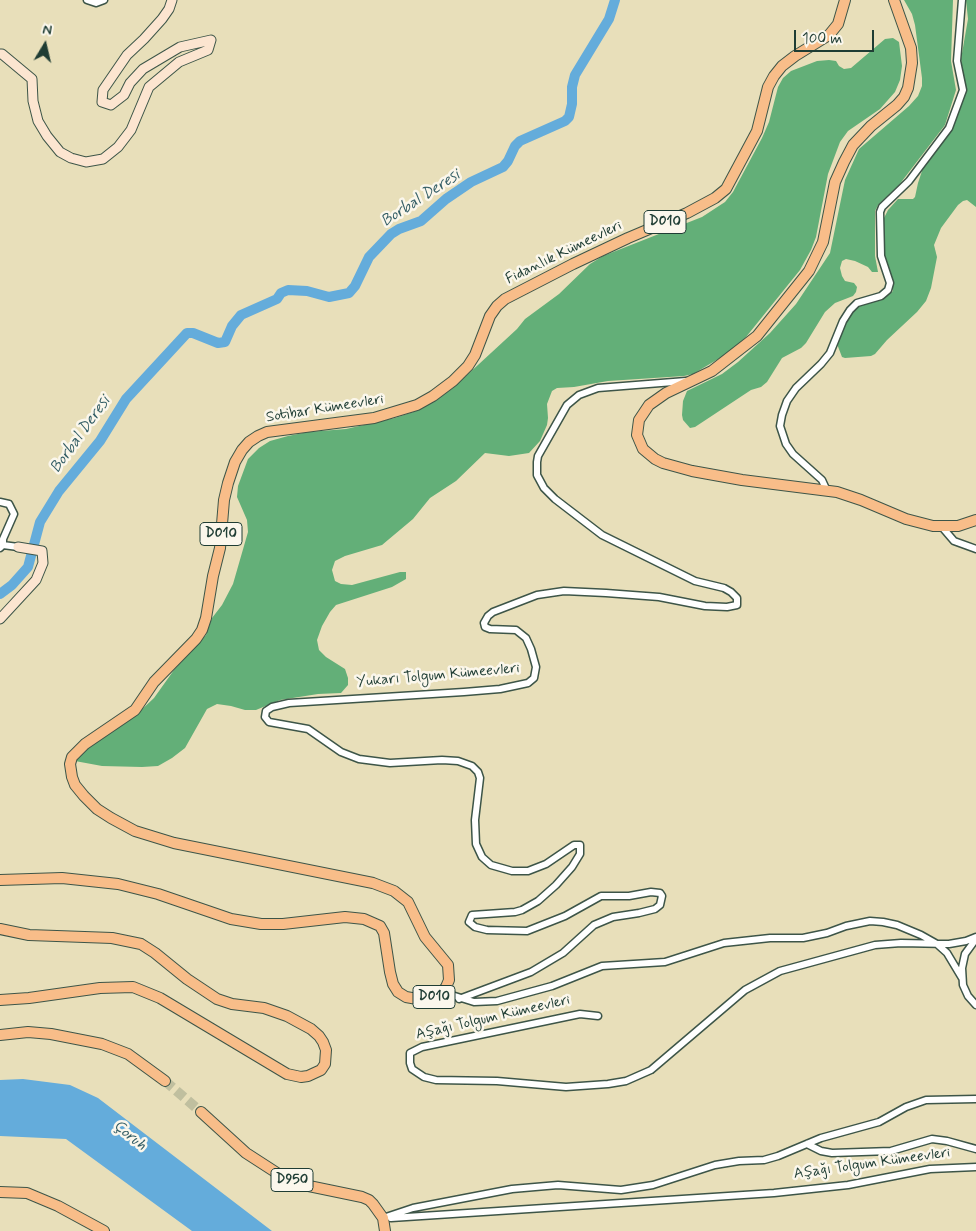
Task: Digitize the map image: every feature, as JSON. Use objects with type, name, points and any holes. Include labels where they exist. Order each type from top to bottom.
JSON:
[{"type":"main road","name":"Fidanlık Kümeevleri","points":[[433,396],[453,381],[468,366],[475,355],[490,316],[505,299],[628,238],[704,205],[726,189],[757,131],[768,87],[774,76],[794,56],[829,35],[838,24],[845,0]]},
{"type":"main road","points":[[894,0],[907,33],[912,63],[911,76],[904,97],[862,135],[853,145],[844,162],[835,182],[823,242],[809,271],[757,336],[725,362],[656,400],[643,412],[639,420],[638,435],[640,443],[648,455],[663,463],[692,471],[742,480],[827,491],[861,500],[922,524],[942,527],[958,526],[976,520]]},
{"type":"main road","name":"Sotibar Kümeevleri","points":[[433,396],[396,413],[355,421],[279,429],[258,436],[249,442],[235,462],[228,483],[224,500],[220,548],[202,630],[196,639],[154,682],[135,710],[78,750],[70,764],[70,772],[75,785],[97,809],[135,832],[174,843],[374,883],[394,891],[408,902],[425,937],[448,965],[449,980],[442,992]]},
{"type":"main road","name":"D010","points":[[0,880],[62,878],[118,884],[158,894],[231,919],[253,923],[283,924],[345,917],[364,919],[380,926],[384,934],[390,972],[393,984],[398,992],[406,997],[423,1000],[437,996],[442,992]]},
{"type":"main road","points":[[0,929],[30,934],[112,938],[141,944],[216,999],[232,1004],[270,1010],[311,1029],[324,1042],[326,1050],[325,1064],[321,1070],[308,1076],[301,1077],[287,1074],[160,998],[133,987],[100,988],[0,1000]]},
{"type":"main road","points":[[0,1035],[16,1032],[51,1034],[102,1044],[128,1054],[165,1081]]},
{"type":"main road","name":"D950","points":[[201,1112],[246,1152],[269,1169],[304,1185],[362,1197],[373,1204],[383,1218]]},
{"type":"main road","points":[[0,1192],[27,1193],[58,1206],[104,1231]]},
{"type":"main road","points":[[383,1218],[385,1231]]},
{"type":"street","points":[[87,0],[96,3],[104,0]]},
{"type":"street","points":[[0,54],[32,79],[33,101],[38,121],[60,152],[70,158],[86,162],[103,159],[118,148],[131,130],[149,87],[179,62],[208,50],[211,40],[180,47],[143,68],[130,83],[124,95],[111,105],[102,102],[103,90],[127,55],[162,19],[169,9],[172,0]]},
{"type":"street","points":[[827,491],[822,480],[789,449],[780,426],[784,408],[791,395],[802,382],[830,354],[843,321],[853,307],[865,300],[881,296],[888,290],[890,282],[881,256],[880,212],[882,207],[909,181],[950,128],[963,90],[957,61],[962,0]]},
{"type":"street","name":"Yukarı Tolgum Kümeevleri","points":[[459,999],[531,972],[564,953],[594,925],[613,917],[649,911],[660,905],[662,896],[660,893],[651,892],[629,896],[601,896],[564,916],[527,931],[487,930],[475,927],[469,922],[472,915],[514,912],[538,902],[556,886],[572,867],[580,854],[580,845],[574,844],[546,864],[528,871],[512,871],[491,865],[482,857],[476,844],[475,820],[480,778],[478,772],[472,766],[450,760],[390,763],[359,759],[341,752],[308,729],[269,722],[266,717],[266,711],[272,707],[289,703],[464,692],[507,688],[528,683],[534,678],[536,667],[526,638],[516,630],[490,629],[485,627],[484,623],[493,612],[537,595],[564,591],[606,593],[660,597],[695,605],[727,608],[737,605],[737,598],[724,588],[695,582],[675,570],[602,535],[555,499],[544,488],[537,475],[538,456],[567,405],[578,395],[606,387],[692,381]]},
{"type":"street","points":[[0,502],[9,504],[14,514],[3,539],[2,547],[37,548],[42,550],[44,559],[39,576],[0,619]]},
{"type":"street","points":[[942,527],[954,541],[976,549]]},
{"type":"street","name":"Aşağı Tolgum Kümeevleri","points":[[442,992],[459,999],[474,1002],[497,1001],[552,986],[602,966],[665,962],[731,941],[803,938],[863,922],[884,922],[921,934],[947,953],[962,978],[968,996],[976,1005]]},
{"type":"street","name":"Aşağı Tolgum Kümeevleri","points":[[598,1016],[580,1014],[422,1047],[410,1053],[410,1063],[412,1069],[424,1077],[436,1080],[497,1081],[566,1087],[608,1084],[626,1080],[651,1070],[745,990],[780,971],[875,945],[894,943],[958,943],[976,938]]},
{"type":"street","name":"Aşağı Tolgum Kümeevleri","points":[[962,978],[965,954],[976,938]]},
{"type":"street","name":"Aşağı Tolgum Kümeevleri","points":[[383,1218],[413,1208],[512,1189],[558,1185],[620,1190],[646,1186],[727,1163],[771,1158],[834,1134],[879,1122],[906,1107],[926,1100],[976,1099]]},
{"type":"street","name":"Aşağı Tolgum Kümeevleri","points":[[807,1144],[832,1154],[891,1151],[932,1139],[976,1149]]},
{"type":"street","name":"Aşağı Tolgum Kümeevleri","points":[[383,1218],[809,1190],[861,1183],[930,1169],[976,1167]]},
{"type":"green space","points":[[904,0],[953,0],[951,61],[956,90],[945,125],[899,185],[878,205],[875,211],[875,256],[878,272],[872,272],[868,267],[855,261],[846,259],[842,261],[840,268],[842,276],[845,281],[854,283],[857,287],[853,296],[835,303],[825,312],[806,343],[801,348],[782,358],[767,382],[761,387],[751,390],[695,427],[690,428],[683,420],[682,415],[683,401],[687,391],[722,374],[738,362],[770,333],[796,304],[830,253],[845,180],[859,149],[918,96],[922,86],[922,78],[915,25],[912,14]]},
{"type":"green space","points":[[966,0],[976,0],[976,207],[967,200],[963,201],[941,228],[934,245],[937,257],[931,288],[926,301],[917,312],[875,354],[871,356],[842,357],[837,344],[849,316],[860,304],[886,297],[893,291],[884,254],[883,220],[888,210],[898,199],[913,199],[915,197],[923,168],[943,139],[964,79],[961,59],[968,19]]},
{"type":"green space","points":[[893,38],[899,42],[902,66],[900,80],[895,92],[880,109],[848,131],[840,142],[828,174],[816,237],[811,250],[800,270],[746,337],[730,352],[693,374],[684,376],[608,381],[557,388],[552,391],[547,404],[547,425],[540,441],[529,453],[509,456],[485,453],[456,481],[430,498],[413,519],[382,545],[345,556],[335,561],[332,570],[335,581],[341,584],[352,585],[406,572],[406,579],[392,587],[336,605],[322,626],[317,640],[319,650],[326,657],[345,669],[348,678],[348,685],[341,693],[318,694],[280,700],[256,710],[245,710],[217,704],[207,709],[185,748],[158,766],[102,766],[75,761],[87,748],[136,715],[154,698],[174,670],[206,635],[212,618],[222,605],[233,584],[248,532],[247,520],[237,497],[238,486],[248,459],[259,448],[270,441],[288,436],[308,432],[346,429],[395,418],[419,410],[435,401],[453,388],[517,329],[525,319],[559,294],[590,264],[603,256],[702,217],[725,202],[733,192],[762,138],[769,122],[778,87],[783,78],[791,71],[817,61],[829,60],[836,61],[844,69],[851,68],[885,39]]},
{"type":"water","name":"Çoruh","points":[[23,1079],[70,1085],[98,1098],[272,1231],[192,1231],[66,1139],[0,1136],[0,1080]]},
{"type":"waterway","name":"Borbal Deresi","points":[[0,594],[12,585],[28,567],[40,522],[59,491],[100,441],[126,399],[187,333],[193,333],[218,343],[225,342],[232,326],[241,315],[277,299],[281,293],[288,290],[307,291],[329,297],[349,293],[355,286],[369,257],[391,234],[421,221],[446,199],[471,182],[503,167],[520,141],[565,121],[569,117],[575,75],[609,19],[615,0]]},
{"type":"tunnel","points":[[165,1081],[201,1112]]}]
